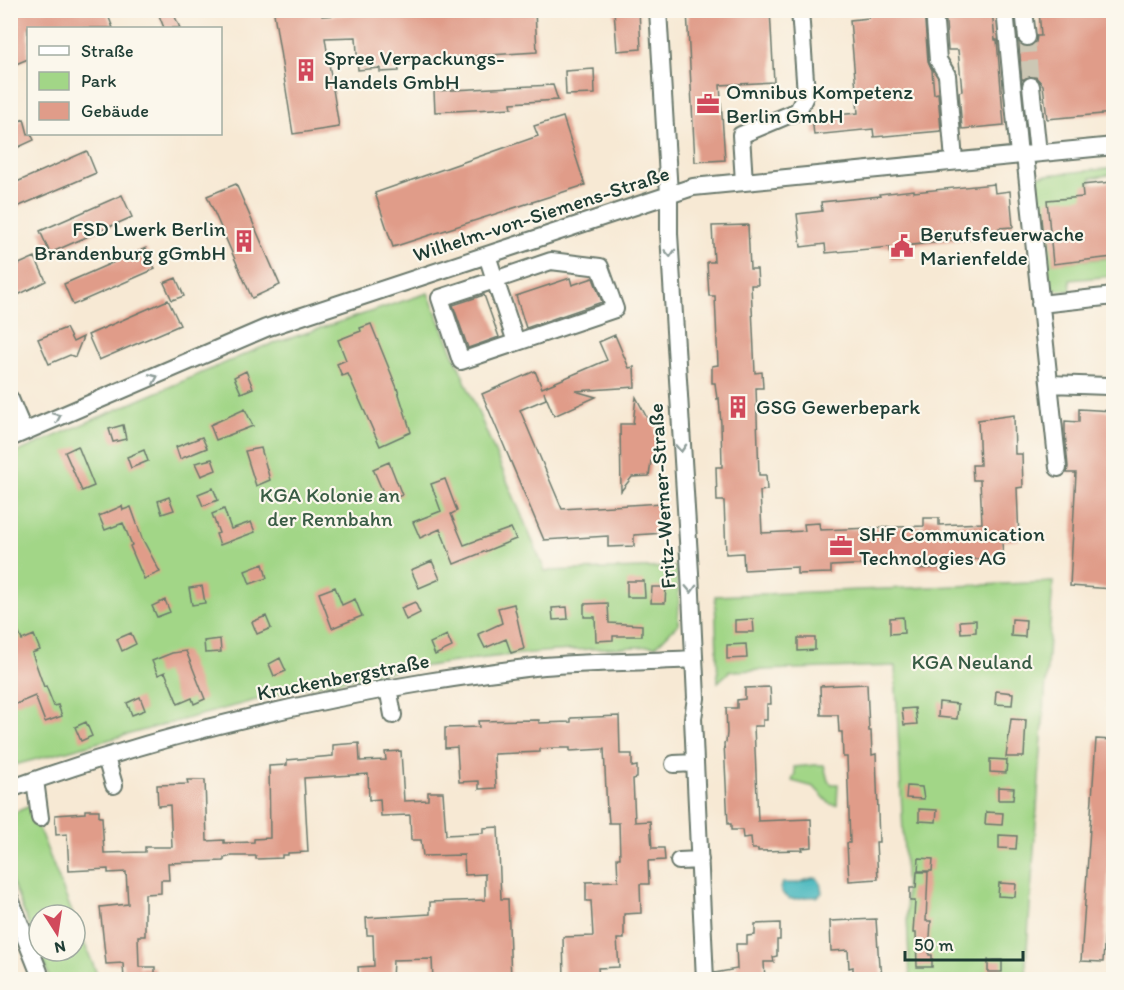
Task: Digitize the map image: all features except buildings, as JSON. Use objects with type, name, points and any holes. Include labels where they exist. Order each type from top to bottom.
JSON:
[{"type":"street","name":"Fritz-Werner-Straße","points":[[658,10],[696,698],[693,718],[705,980]]},
{"type":"street","points":[[744,182],[741,135],[798,111],[806,94],[800,10]]},
{"type":"street","points":[[934,10],[938,60],[948,75],[954,161]]},
{"type":"street","points":[[1005,10],[1027,154],[1058,468]]},
{"type":"street","points":[[1024,10],[1027,37]]},
{"type":"street","points":[[1027,154],[1031,86]]},
{"type":"street","name":"Wilhelm-von-Siemens-Straße","points":[[17,435],[204,357],[266,328],[693,187],[1113,146]]},
{"type":"street","points":[[487,255],[516,342]]},
{"type":"street","points":[[551,261],[600,267],[615,309],[461,361],[440,298],[495,280],[551,261]]},
{"type":"street","points":[[1041,303],[1113,296]]},
{"type":"street","points":[[1050,384],[1108,386]]},
{"type":"street","points":[[10,399],[17,435]]},
{"type":"street","name":"Kruckenbergstraße","points":[[10,789],[105,758],[236,721],[388,688],[544,666],[693,659]]},
{"type":"street","points":[[388,688],[393,715]]},
{"type":"street","points":[[105,758],[114,785]]},
{"type":"street","points":[[674,764],[695,763]]},
{"type":"street","points":[[35,780],[40,818]]},
{"type":"street","points":[[679,861],[700,860]]},
{"type":"street","points":[[10,899],[39,972],[38,980]]},
{"type":"green space","points":[[1113,168],[1113,174],[1091,178],[1081,205],[1053,263],[1109,258],[1113,276],[1070,280],[1071,291],[1055,290],[1047,282],[1037,176]]},
{"type":"green space","name":"KGA Kolonie an der Rennbahn","points":[[428,293],[545,571],[676,567],[679,599],[678,624],[656,646],[556,651],[481,658],[301,688],[11,766],[11,455],[260,348]]},
{"type":"green space","name":"KGA Neuland","points":[[1053,582],[1026,963],[1027,979],[910,979],[895,666],[730,671],[718,682],[715,596]]},
{"type":"green space","points":[[824,765],[828,781],[838,784],[837,805],[830,804],[814,787],[792,781],[795,773],[794,767]]},
{"type":"green space","points":[[30,806],[68,903],[27,903],[27,920],[11,879],[11,814]]},
{"type":"green space","points":[[87,950],[99,979],[50,979],[44,963],[87,963]]},
{"type":"water","points":[[817,878],[820,882],[822,893],[817,897],[791,899],[783,894],[780,888],[783,883],[797,883]]},
{"type":"tunnel","points":[[1027,37],[1031,86]]},
{"type":"place","name":"Spree Verpackungs- Handels GmbH","points":[[306,70]]},
{"type":"place","name":"Omnibus Kompetenz Berlin GmbH","points":[[708,104]]},
{"type":"place","name":"FSD Lwerk Berlin Brandenburg gGmbH","points":[[244,241]]},
{"type":"place","name":"Berufsfeuerwache Marienfelde","points":[[902,246]]},
{"type":"place","name":"GSG Gewerbepark","points":[[738,407]]},
{"type":"place","name":"SHF Communication Technologies AG","points":[[841,546]]}]
